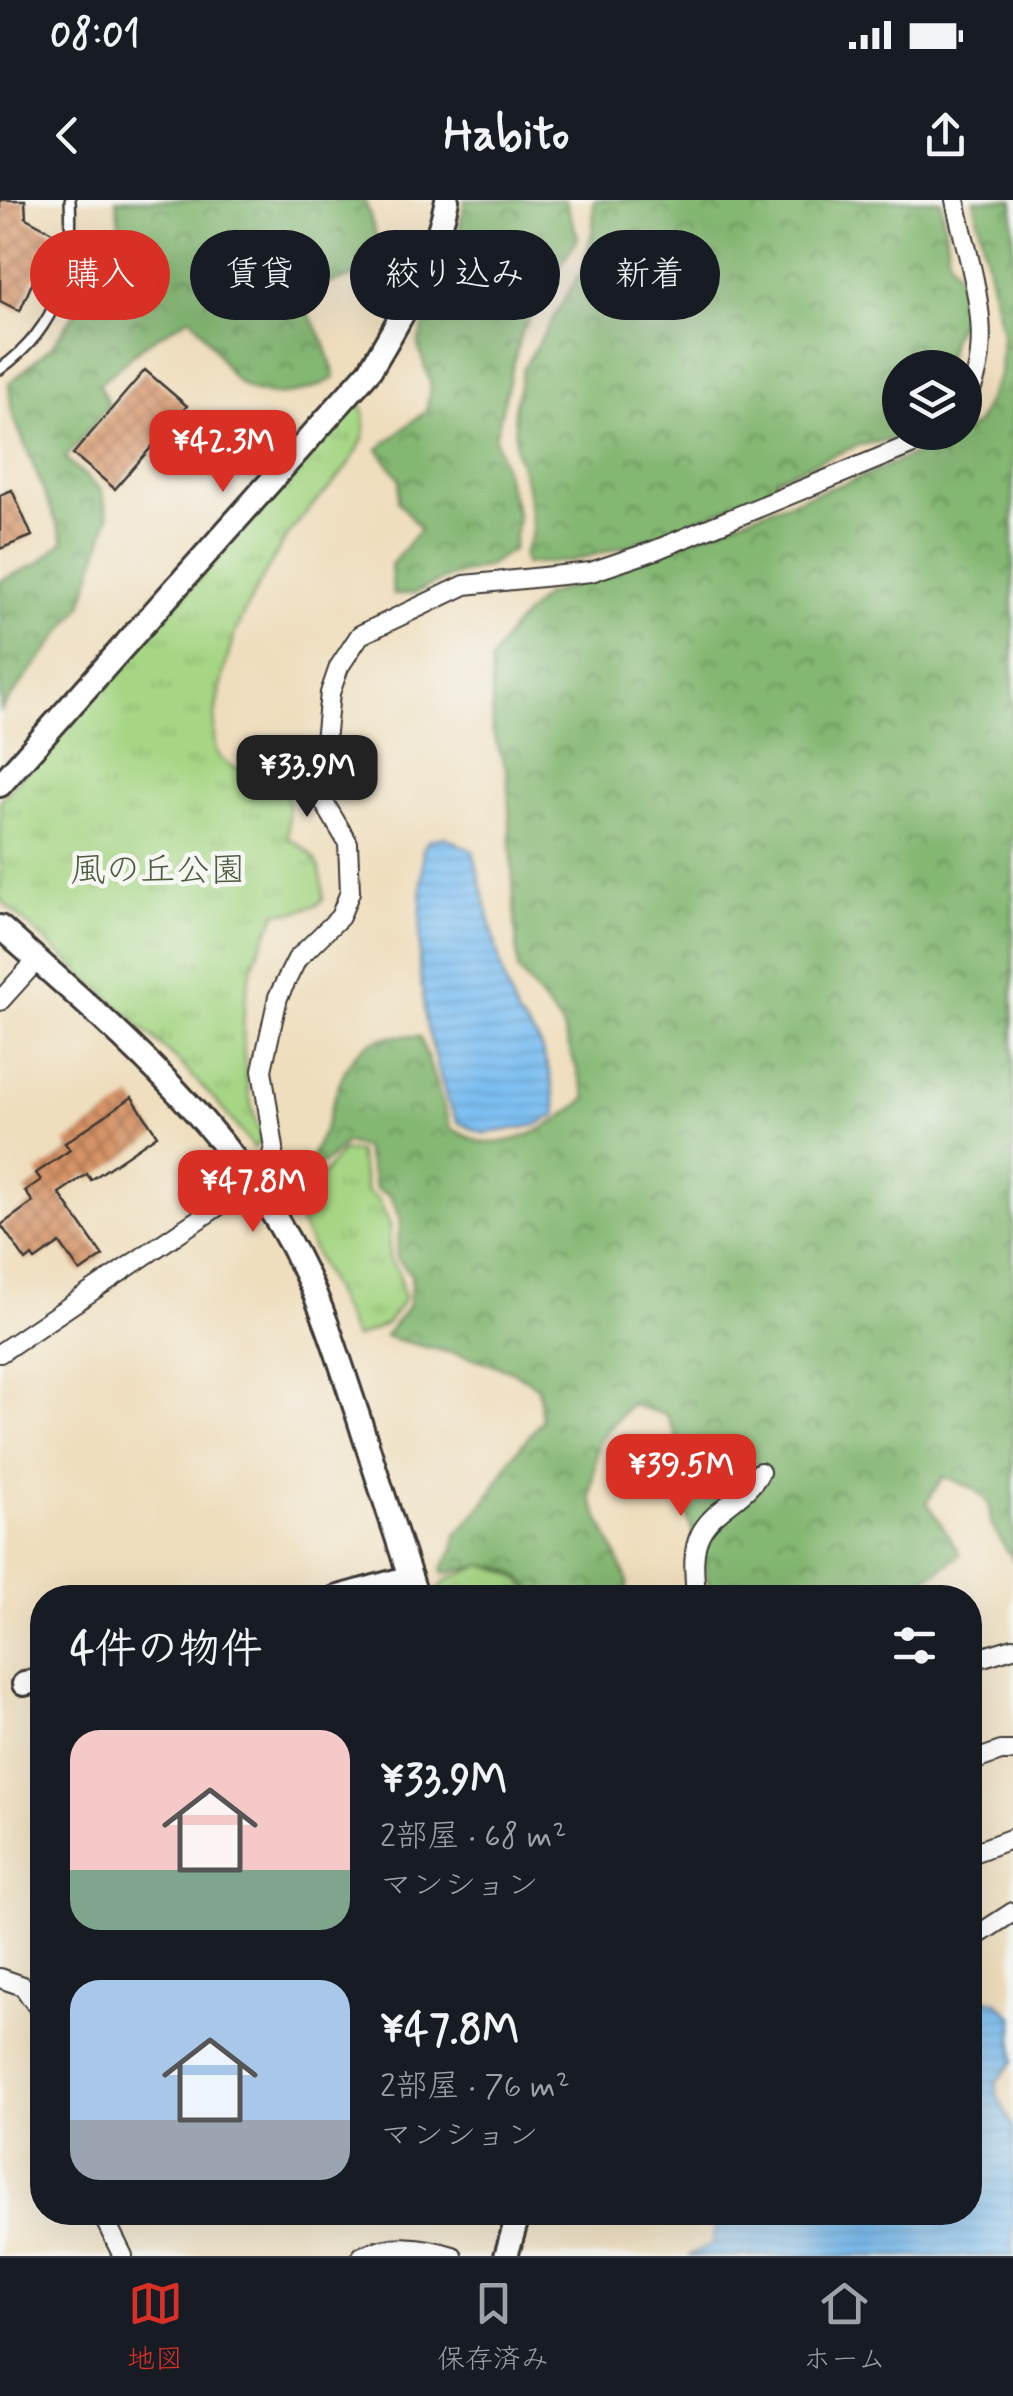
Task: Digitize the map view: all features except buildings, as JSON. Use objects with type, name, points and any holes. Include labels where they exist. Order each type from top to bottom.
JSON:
[{"type":"street","points":[[0,785],[370,370],[417,292],[439,238],[447,200]]},
{"type":"street","points":[[955,200],[980,325],[981,350]]},
{"type":"street","points":[[0,1353],[251,1184],[270,1161],[274,1148],[262,1070],[278,997],[298,959],[340,918],[350,892],[348,843],[326,804],[321,779],[330,692],[339,667],[360,634],[465,584],[591,572],[653,551],[897,450]]},
{"type":"street","points":[[0,927],[171,1084],[216,1134],[251,1184],[301,1264],[318,1301],[412,1585]]},
{"type":"street","points":[[0,1001],[36,960]]},
{"type":"street","points":[[695,1585],[694,1553],[700,1532],[754,1484],[760,1472]]},
{"type":"street","points":[[982,1658],[1013,1648]]},
{"type":"street","points":[[982,1758],[1013,1751]]},
{"type":"street","points":[[982,1850],[1013,1838]]},
{"type":"street","points":[[982,1932],[1013,1912]]},
{"type":"street","points":[[0,1978],[23,1986],[30,1996]]},
{"type":"street","points":[[107,2225],[122,2256]]},
{"type":"street","points":[[506,2256],[515,2225]]},
{"type":"street","points":[[362,2256],[400,2246],[453,2256]]},
{"type":"lane","points":[[0,369],[36,338],[61,294],[71,250],[70,200]]},
{"type":"green space","points":[[116,200],[364,200],[374,230],[350,230],[350,278],[330,283],[330,230],[190,230],[190,317],[144,345],[99,384],[109,405],[65,458],[101,490],[109,517],[82,606],[0,711],[0,581],[39,563],[64,541],[12,413],[9,384],[52,346],[70,320],[170,320],[170,230],[120,230]]},
{"type":"green space","points":[[465,200],[565,200],[578,237],[560,267],[560,230],[459,230]]},
{"type":"green space","points":[[594,200],[941,200],[949,258],[959,277],[965,312],[949,350],[882,350],[882,442],[859,445],[776,478],[774,489],[648,540],[572,561],[525,564],[523,555],[533,532],[527,486],[516,451],[514,409],[523,369],[552,320],[560,320],[560,307],[580,273],[580,320],[720,320],[720,230],[593,229]]},
{"type":"green space","points":[[974,200],[1013,200],[1013,1560],[991,1524],[989,1503],[974,1488],[943,1477],[927,1502],[960,1554],[912,1585],[708,1585],[686,1513],[684,1454],[667,1415],[630,1404],[598,1443],[590,1498],[627,1585],[527,1585],[506,1569],[495,1566],[444,1574],[442,1569],[454,1550],[456,1535],[485,1502],[512,1457],[542,1420],[538,1387],[484,1361],[385,1336],[409,1305],[412,1276],[396,1257],[401,1220],[391,1196],[376,1189],[364,1148],[345,1143],[327,1161],[304,1174],[345,1071],[364,1046],[379,1039],[420,1037],[451,1129],[479,1141],[503,1142],[529,1135],[587,1098],[561,1024],[518,970],[507,771],[493,733],[491,661],[511,629],[544,596],[857,479],[924,450],[982,450],[982,412],[1000,373],[1002,334]]},
{"type":"green space","points":[[192,320],[312,320],[335,378],[293,393],[250,389],[237,381]]},
{"type":"green space","points":[[425,320],[529,320],[521,333],[495,438],[518,517],[513,549],[488,566],[449,577],[415,593],[393,595],[391,565],[420,529],[398,501],[400,479],[378,449],[426,411],[431,386],[418,345]]},
{"type":"green space","name":"風の丘公園","points":[[358,400],[365,421],[361,443],[346,468],[289,534],[251,599],[234,636],[215,716],[215,746],[225,763],[240,770],[283,767],[288,838],[312,856],[322,887],[323,899],[317,905],[277,912],[248,983],[243,1028],[246,1075],[262,1139],[254,1148],[176,1059],[0,900],[0,801]]},
{"type":"green space","points":[[342,1151],[358,1152],[367,1192],[378,1199],[390,1225],[389,1259],[399,1273],[404,1300],[386,1324],[355,1338],[289,1198],[313,1187]]},
{"type":"green space","points":[[483,1565],[513,1575],[525,1585],[442,1585]]},
{"type":"water","points":[[445,837],[473,851],[504,979],[517,1015],[538,1040],[550,1073],[557,1114],[537,1125],[484,1134],[458,1122],[447,1101],[426,1024],[419,964],[423,848],[429,840]]},
{"type":"water","points":[[982,1999],[996,2001],[1013,2016],[1013,2061],[996,2083],[998,2097],[1013,2127],[1013,2256],[688,2256],[712,2244],[716,2225],[982,2225]]}]
